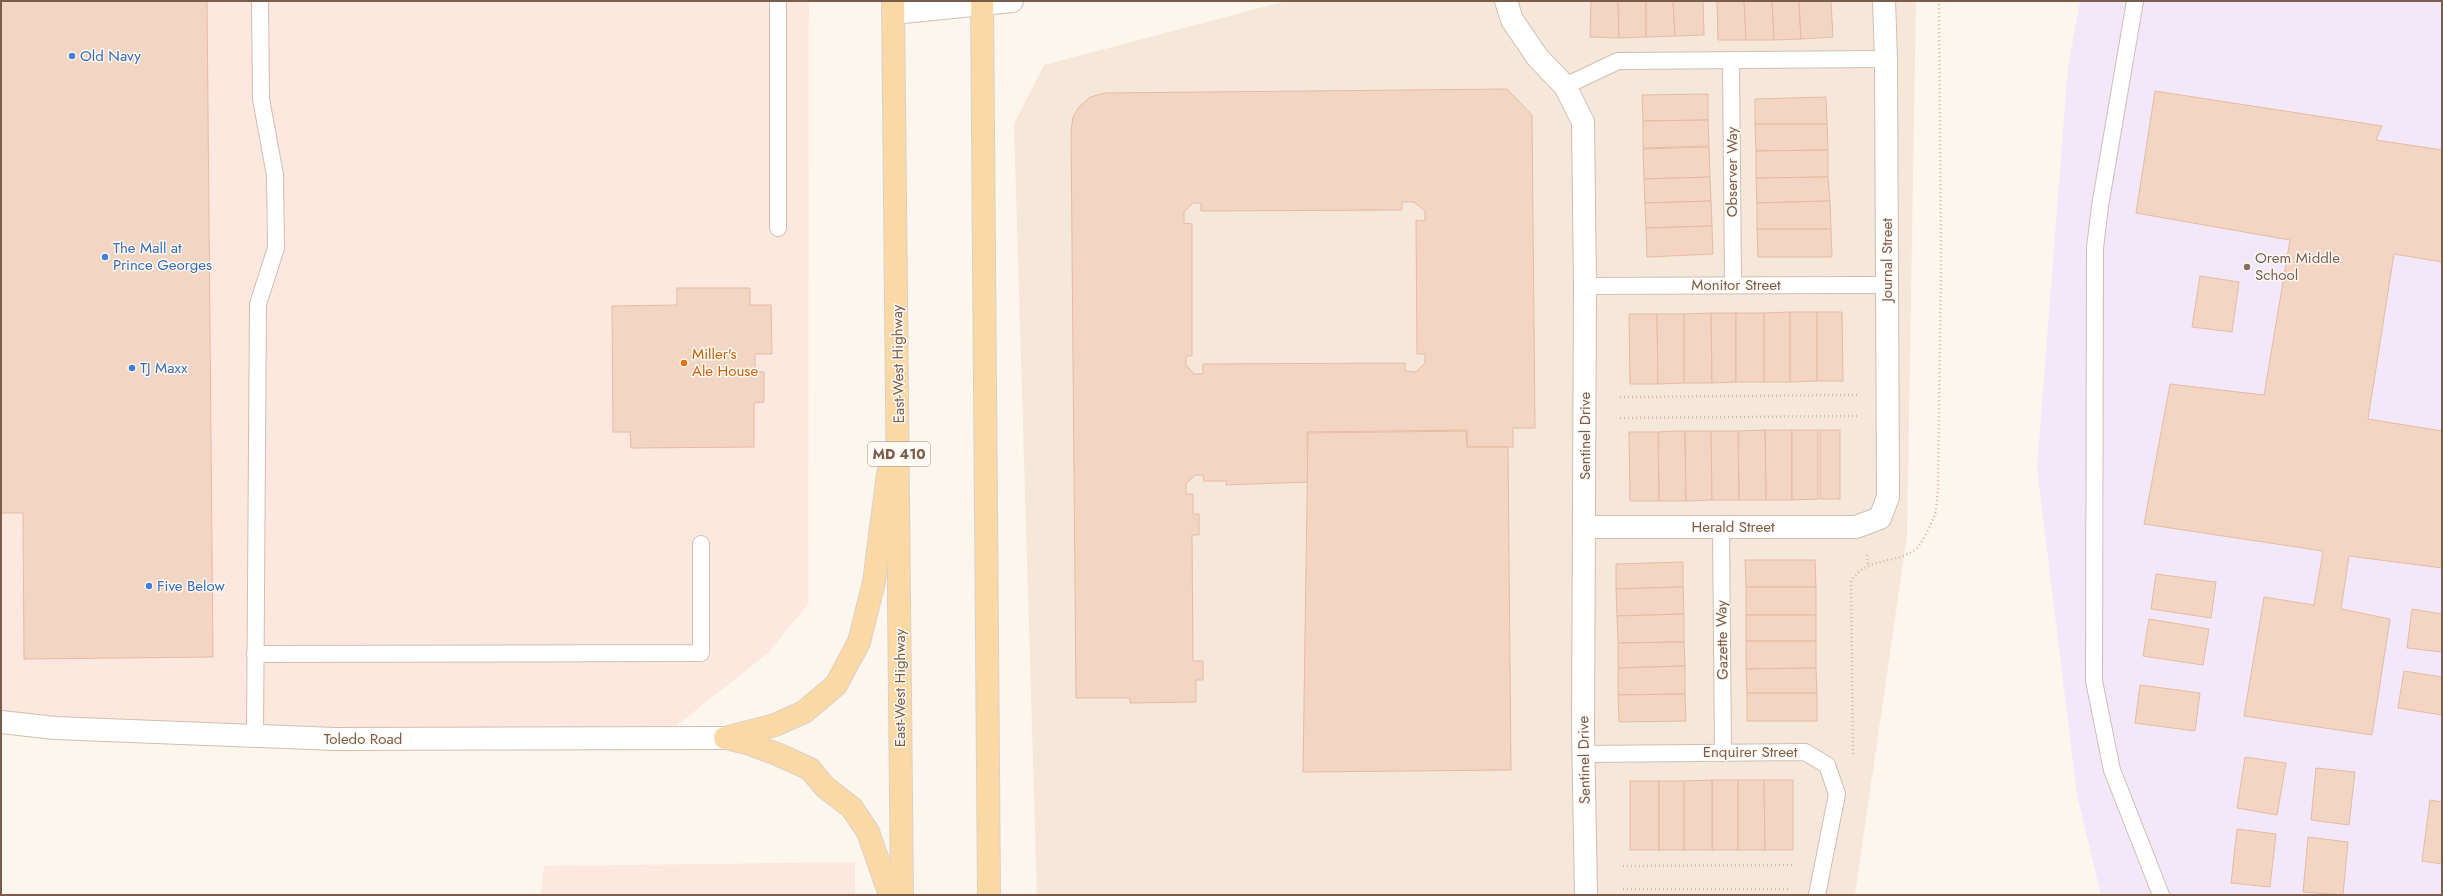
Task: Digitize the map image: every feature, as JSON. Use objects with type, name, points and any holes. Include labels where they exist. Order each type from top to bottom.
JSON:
[{"type":"main road","points":[[982,3],[989,895]]},
{"type":"main road","name":"East-West Highway","points":[[893,7],[899,391],[902,895]]},
{"type":"main road","points":[[725,738],[775,725],[804,712],[836,685],[859,642],[874,582],[899,391]]},
{"type":"main road","points":[[725,738],[747,743],[777,754],[810,769],[825,786],[852,808],[868,832],[890,895]]},
{"type":"street","points":[[893,7],[1012,1]]},
{"type":"street","name":"Sentinel Drive","points":[[1506,1],[1512,20],[1538,58],[1565,86],[1583,122],[1586,286],[1584,754],[1586,895]]},
{"type":"street","name":"Journal Street","points":[[1880,518],[1888,498],[1886,59],[1884,1]]},
{"type":"street","name":"Herald Street","points":[[1585,527],[1856,527],[1880,518]]},
{"type":"street","name":"Toledo Road","points":[[1,722],[55,728],[360,740],[725,738]]},
{"type":"lane","points":[[255,736],[258,304],[276,248],[275,175],[261,99],[260,1]]},
{"type":"lane","points":[[778,1],[778,228]]},
{"type":"lane","points":[[2135,1],[2100,206],[2095,248],[2094,681],[2112,770],[2161,895]]},
{"type":"lane","points":[[1565,86],[1618,61],[1886,59]]},
{"type":"lane","name":"Observer Way","points":[[1731,60],[1733,284]]},
{"type":"lane","name":"Monitor Street","points":[[1586,286],[1733,284],[1886,285]]},
{"type":"lane","name":"Gazette Way","points":[[1721,527],[1724,752]]},
{"type":"lane","points":[[255,654],[701,653],[702,544]]},
{"type":"lane","name":"Enquirer Street","points":[[1584,754],[1805,752],[1827,765],[1837,794],[1818,892]]},
{"type":"path","points":[[1620,397],[1864,395]]},
{"type":"path","points":[[1620,418],[1864,416]]},
{"type":"path","points":[[1623,866],[1823,865]]},
{"type":"path","points":[[1623,889],[1818,892]]},
{"type":"shaded area","points":[[1,1],[809,1],[808,604],[768,653],[658,740],[1,722]]},
{"type":"shaded area","points":[[1286,1],[1916,1],[1907,535],[1855,895],[1037,895],[1014,124],[1044,65]]},
{"type":"shaded area","name":"Orem Middle School","points":[[2080,1],[2442,1],[2442,895],[2101,895],[2077,795],[2037,468],[2068,67]]},
{"type":"shaded area","points":[[855,862],[855,895],[541,895],[544,866]]},
{"type":"building","name":"The Mall at Prince Georges","points":[[1,1],[207,1],[213,657],[24,659],[23,513],[1,513]]},
{"type":"building","points":[[1591,1],[1618,1],[1619,38],[1590,37]]},
{"type":"building","points":[[1618,1],[1646,1],[1646,37],[1619,38]]},
{"type":"building","points":[[1646,1],[1673,1],[1675,36],[1646,37]]},
{"type":"building","points":[[1673,1],[1703,1],[1704,35],[1675,36]]},
{"type":"building","points":[[1717,1],[1744,1],[1746,40],[1718,40]]},
{"type":"building","points":[[1744,1],[1772,1],[1774,40],[1746,40]]},
{"type":"building","points":[[1772,1],[1799,1],[1801,39],[1774,40]]},
{"type":"building","points":[[1799,1],[1831,1],[1833,37],[1801,39]]},
{"type":"building","points":[[1507,89],[1532,115],[1535,428],[1513,428],[1513,447],[1467,447],[1467,430],[1307,432],[1308,482],[1226,485],[1227,481],[1204,481],[1203,475],[1195,475],[1186,484],[1186,494],[1193,494],[1193,514],[1199,514],[1199,535],[1192,535],[1193,661],[1203,661],[1203,680],[1196,680],[1196,702],[1130,703],[1130,698],[1076,698],[1071,130],[1073,117],[1079,107],[1090,97],[1105,93]],"holes":[[[1402,202],[1414,202],[1425,211],[1425,221],[1416,220],[1417,354],[1425,354],[1425,363],[1416,372],[1405,371],[1405,363],[1203,364],[1203,374],[1194,374],[1186,365],[1186,356],[1192,356],[1192,224],[1184,223],[1184,212],[1193,203],[1201,203],[1201,211],[1402,210]]]},
{"type":"building","points":[[2155,91],[2382,126],[2376,140],[2442,150],[2442,262],[2394,254],[2368,419],[2442,431],[2442,568],[2349,556],[2341,609],[2390,619],[2372,735],[2244,716],[2264,597],[2314,605],[2323,551],[2144,524],[2170,384],[2264,395],[2290,240],[2136,213]]},
{"type":"building","points":[[1708,94],[1708,120],[1643,121],[1642,95]]},
{"type":"building","points":[[1826,97],[1827,124],[1755,124],[1755,99]]},
{"type":"building","points":[[1708,120],[1709,146],[1643,148],[1643,121]]},
{"type":"building","points":[[1755,124],[1827,124],[1828,150],[1756,151]]},
{"type":"building","points":[[1709,147],[1710,177],[1644,179],[1643,149]]},
{"type":"building","points":[[1828,150],[1828,177],[1756,178],[1756,151]]},
{"type":"building","points":[[1710,177],[1711,201],[1645,203],[1644,179]]},
{"type":"building","points":[[1828,177],[1830,201],[1757,203],[1756,178]]},
{"type":"building","points":[[1711,201],[1712,226],[1646,228],[1645,203]]},
{"type":"building","points":[[1830,201],[1831,229],[1757,229],[1757,203]]},
{"type":"building","points":[[1712,226],[1713,254],[1647,257],[1646,228]]},
{"type":"building","points":[[1757,229],[1831,229],[1832,257],[1758,257]]},
{"type":"building","points":[[2200,276],[2239,282],[2232,332],[2192,327]]},
{"type":"building","name":"Miller's Ale House","points":[[677,288],[750,288],[750,305],[771,305],[772,354],[755,354],[755,372],[764,372],[764,402],[754,403],[754,447],[631,448],[630,432],[613,432],[612,306],[677,305]]},
{"type":"building","points":[[1790,312],[1790,382],[1764,382],[1764,313]]},
{"type":"building","points":[[1790,312],[1817,312],[1817,381],[1790,382]]},
{"type":"building","points":[[1817,312],[1842,312],[1843,381],[1817,381]]},
{"type":"building","points":[[1711,313],[1712,383],[1684,383],[1684,314]]},
{"type":"building","points":[[1711,313],[1736,313],[1736,382],[1712,383]]},
{"type":"building","points":[[1736,313],[1764,313],[1764,382],[1736,382]]},
{"type":"building","points":[[1629,314],[1657,314],[1658,384],[1630,384]]},
{"type":"building","points":[[1657,314],[1684,314],[1684,383],[1658,384]]},
{"type":"building","points":[[1765,430],[1792,430],[1792,500],[1766,500]]},
{"type":"building","points":[[1765,430],[1766,500],[1739,500],[1738,431]]},
{"type":"building","points":[[1792,430],[1818,430],[1818,499],[1792,500]]},
{"type":"building","points":[[1820,430],[1840,430],[1840,499],[1820,499]]},
{"type":"building","points":[[1466,431],[1467,447],[1508,447],[1511,770],[1303,772],[1308,433]]},
{"type":"building","points":[[1685,431],[1686,501],[1659,501],[1658,432]]},
{"type":"building","points":[[1685,431],[1711,431],[1712,500],[1686,501]]},
{"type":"building","points":[[1711,431],[1738,431],[1739,500],[1712,500]]},
{"type":"building","points":[[1629,432],[1658,432],[1659,501],[1630,501]]},
{"type":"building","points":[[1745,560],[1815,560],[1816,587],[1746,587]]},
{"type":"building","points":[[1683,562],[1683,587],[1616,589],[1616,564]]},
{"type":"building","points":[[2156,574],[2216,582],[2211,618],[2151,609]]},
{"type":"building","points":[[1683,587],[1684,614],[1617,616],[1616,589]]},
{"type":"building","points":[[1746,587],[1816,587],[1816,615],[1746,615]]},
{"type":"building","points":[[2412,609],[2442,614],[2442,652],[2407,648]]},
{"type":"building","points":[[1684,614],[1684,642],[1618,643],[1617,616]]},
{"type":"building","points":[[1746,615],[1816,615],[1816,641],[1746,641]]},
{"type":"building","points":[[2149,619],[2209,629],[2203,665],[2143,656]]},
{"type":"building","points":[[1746,641],[1816,641],[1816,668],[1746,669]]},
{"type":"building","points":[[1684,642],[1685,666],[1618,668],[1618,643]]},
{"type":"building","points":[[1685,666],[1685,694],[1618,695],[1618,668]]},
{"type":"building","points":[[1816,668],[1817,693],[1747,693],[1746,669]]},
{"type":"building","points":[[2404,671],[2442,677],[2442,715],[2398,708]]},
{"type":"building","points":[[2140,685],[2200,693],[2195,731],[2135,723]]},
{"type":"building","points":[[1747,693],[1817,693],[1817,721],[1747,721]]},
{"type":"building","points":[[1685,694],[1686,721],[1619,722],[1618,695]]},
{"type":"building","points":[[2245,757],[2286,763],[2277,815],[2237,808]]},
{"type":"building","points":[[2316,768],[2355,772],[2349,825],[2311,820]]},
{"type":"building","points":[[1712,780],[1738,780],[1738,850],[1712,850]]},
{"type":"building","points":[[1712,780],[1712,850],[1684,850],[1684,781]]},
{"type":"building","points":[[1738,780],[1764,780],[1765,850],[1738,850]]},
{"type":"building","points":[[1764,780],[1793,780],[1793,850],[1765,850]]},
{"type":"building","points":[[1630,781],[1659,781],[1659,850],[1630,850]]},
{"type":"building","points":[[1659,781],[1684,781],[1684,850],[1659,850]]},
{"type":"building","points":[[2430,800],[2442,802],[2442,864],[2422,861]]},
{"type":"building","points":[[2237,829],[2276,834],[2270,887],[2231,883]]},
{"type":"building","points":[[2308,837],[2348,842],[2343,895],[2303,892]]},
{"type":"place","name":"Old Navy","points":[[72,56]]},
{"type":"place","name":"The Mall at Prince Georges","points":[[105,257]]},
{"type":"place","name":"Orem Middle School","points":[[2247,267]]},
{"type":"place","name":"Miller's Ale House","points":[[684,363]]},
{"type":"place","name":"TJ Maxx","points":[[132,368]]},
{"type":"place","name":"Five Below","points":[[149,586]]}]
